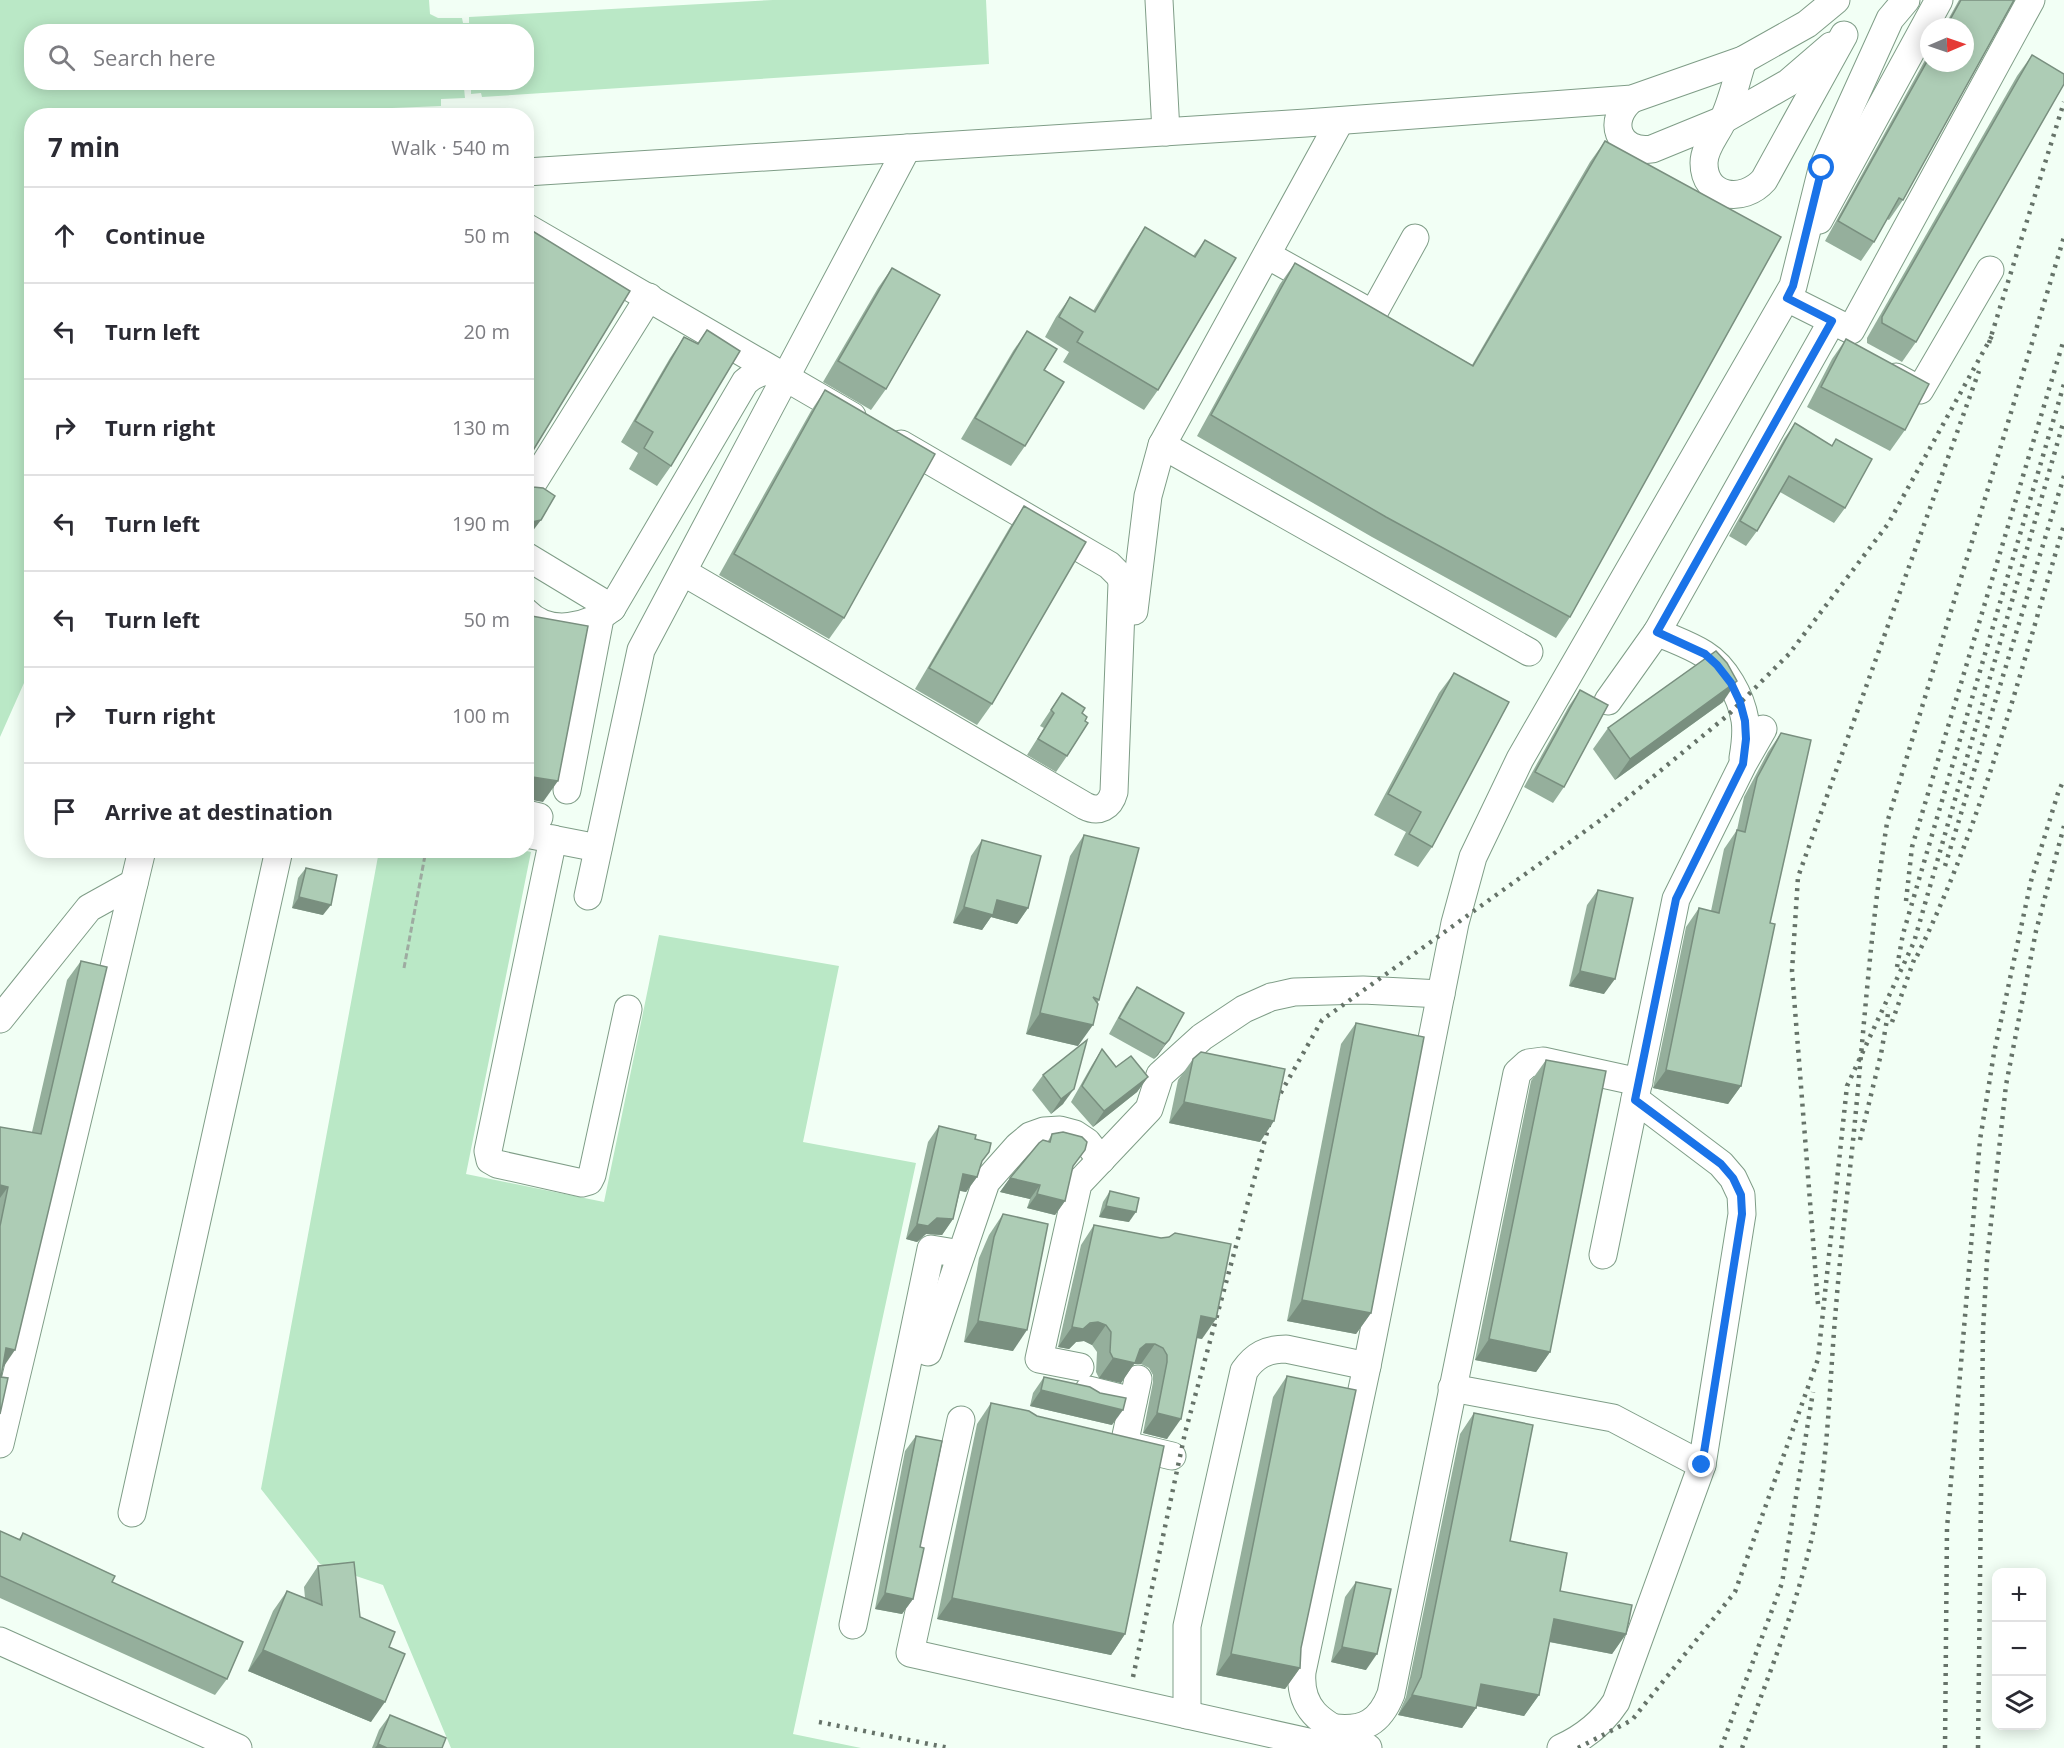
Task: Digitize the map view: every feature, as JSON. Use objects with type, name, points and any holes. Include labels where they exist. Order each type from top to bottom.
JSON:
[{"type":"lane","points":[[1159,0],[1166,132]]},
{"type":"lane","points":[[534,171],[1340,121],[1632,99],[1743,60],[1806,24],[1836,0]]},
{"type":"lane","points":[[1743,60],[1723,120],[1704,155],[1703,166],[1712,185],[1720,191],[1739,195],[1749,193],[1764,180],[1844,35],[1848,0]]},
{"type":"lane","points":[[1335,1738],[1311,1712],[1304,1700],[1302,1679],[1455,923],[1473,857],[1520,759],[1787,298],[1793,286],[1822,168],[1890,19],[1906,0]]},
{"type":"lane","points":[[1802,252],[1939,0]]},
{"type":"lane","points":[[1608,701],[1852,342],[2031,0]]},
{"type":"lane","points":[[1632,99],[1620,112],[1618,121],[1621,137],[1634,149],[1643,151],[1652,149],[1723,120],[1788,83],[1844,35]]},
{"type":"lane","points":[[1118,712],[1139,580],[1148,496],[1162,445],[1340,121]]},
{"type":"lane","points":[[588,896],[641,650],[907,148]]},
{"type":"lane","points":[[534,232],[1115,570],[1122,583],[1113,798],[1100,810],[1089,809],[683,572]]},
{"type":"lane","points":[[1267,255],[1373,314],[1415,238]]},
{"type":"lane","points":[[1787,298],[1920,390],[1990,270]]},
{"type":"lane","points":[[534,481],[649,297]]},
{"type":"lane","points":[[567,790],[606,613],[745,382],[760,372],[778,372],[786,377]]},
{"type":"lane","points":[[1162,445],[1385,558],[1500,621],[1529,652]]},
{"type":"lane","points":[[534,562],[606,613]]},
{"type":"lane","points":[[534,620],[546,626],[565,627],[585,625],[606,613]]},
{"type":"lane","points":[[1657,632],[1705,654],[1731,683],[1740,702],[1745,721],[1743,764]]},
{"type":"lane","points":[[1603,1254],[1676,899],[1743,764],[1763,729]]},
{"type":"lane","points":[[536,826],[598,848]]},
{"type":"lane","points":[[0,1444],[6,1392],[140,858]]},
{"type":"lane","points":[[132,1513],[277,858]]},
{"type":"lane","points":[[531,858],[488,1151],[490,1160],[497,1164],[582,1183],[589,1181],[628,1009]]},
{"type":"lane","points":[[0,1019],[89,908],[134,883]]},
{"type":"lane","points":[[1172,1456],[1113,1442],[1136,1390],[1094,1393],[1088,1390],[1080,1380],[1081,1362],[1039,1359],[1080,1229],[1078,1184],[1149,1108],[1160,1075],[1202,1037],[1244,1009],[1294,992],[1363,990],[1441,994]]},
{"type":"lane","points":[[1335,1738],[1349,1729],[1363,1726],[1376,1719],[1385,1708],[1391,1694],[1517,1073],[1528,1063],[1543,1061],[1637,1091],[1721,1164],[1733,1178],[1741,1195],[1742,1214],[1702,1465],[1616,1702],[1608,1714],[1576,1741],[1561,1748]]},
{"type":"lane","points":[[928,1352],[986,1182],[1018,1146],[1030,1136],[1044,1131],[1060,1130],[1075,1134],[1088,1142],[1101,1160]]},
{"type":"lane","points":[[853,1625],[931,1249],[961,1254]]},
{"type":"lane","points":[[1187,1715],[1187,1626],[1244,1371],[1262,1353],[1280,1349],[1367,1366]]},
{"type":"lane","points":[[1452,1388],[1613,1418],[1702,1465]]},
{"type":"lane","points":[[961,1420],[910,1653],[1187,1715],[1335,1738],[1368,1748]]},
{"type":"lane","points":[[0,1641],[238,1748]]},
{"type":"path","points":[[404,968],[425,858]]},
{"type":"shaded area","points":[[0,0],[429,0],[430,14],[438,18],[462,18],[463,23],[469,23],[469,17],[773,0],[986,0],[989,64],[482,97],[481,93],[471,94],[471,90],[534,90],[534,24],[24,24],[24,90],[464,90],[465,98],[441,99],[441,106],[392,108],[24,108],[24,683],[0,737]]},
{"type":"shaded area","points":[[378,858],[530,858],[466,1174],[604,1202],[659,935],[839,966],[803,1142],[916,1163],[793,1734],[861,1748],[451,1748],[383,1585],[320,1564],[261,1489]]},
{"type":"building","points":[[1961,0],[2014,0],[1903,200],[1899,198],[1874,242],[1838,221],[1921,72],[1974,72],[1974,18],[1951,18]]},
{"type":"building","points":[[2032,55],[2064,74],[2064,84],[1916,342],[1882,323],[1882,317]]},
{"type":"building","points":[[1605,141],[1781,237],[1570,617],[1386,517],[1211,415],[1295,263],[1473,366]]},
{"type":"building","points":[[1145,227],[1195,257],[1205,240],[1236,258],[1158,390],[1077,342],[1083,332],[1059,317],[1070,297],[1095,312]]},
{"type":"building","points":[[534,232],[630,291],[534,449]]},
{"type":"building","points":[[892,268],[940,295],[886,389],[838,361]]},
{"type":"building","points":[[707,330],[740,351],[671,466],[644,448],[653,432],[635,421],[684,337],[698,344]]},
{"type":"building","points":[[1027,331],[1057,349],[1044,370],[1064,382],[1025,446],[975,418]]},
{"type":"building","points":[[1846,339],[1929,384],[1905,430],[1821,387]]},
{"type":"building","points":[[825,390],[935,454],[844,618],[734,554]]},
{"type":"building","points":[[1795,423],[1832,446],[1836,439],[1872,459],[1845,508],[1789,476],[1757,531],[1740,521]]},
{"type":"building","points":[[534,487],[543,488],[555,496],[541,520],[534,522]]},
{"type":"building","points":[[1024,506],[1086,542],[992,704],[929,668]]},
{"type":"building","points":[[534,616],[588,626],[558,781],[534,777]]},
{"type":"building","points":[[1716,651],[1727,663],[1737,681],[1630,759],[1608,728]]},
{"type":"building","points":[[1454,673],[1509,702],[1432,847],[1409,834],[1421,812],[1388,794]]},
{"type":"building","points":[[1580,690],[1608,705],[1564,787],[1535,772]]},
{"type":"building","points":[[1062,693],[1085,708],[1082,713],[1087,717],[1085,721],[1088,723],[1067,756],[1038,739],[1054,713],[1051,710]]},
{"type":"building","points":[[1781,733],[1811,740],[1770,923],[1775,924],[1741,1086],[1666,1070],[1699,908],[1719,913],[1737,830],[1745,832],[1757,778]]},
{"type":"building","points":[[1084,835],[1139,848],[1099,1000],[1093,997],[1098,1004],[1093,1025],[1040,1013]]},
{"type":"building","points":[[982,840],[1041,856],[1028,908],[997,900],[993,915],[964,907]]},
{"type":"building","points":[[306,868],[337,875],[331,905],[299,897]]},
{"type":"building","points":[[1598,890],[1633,898],[1615,979],[1580,971]]},
{"type":"building","points":[[81,961],[107,967],[15,1350],[6,1348],[1,1377],[8,1378],[0,1414],[0,1226],[8,1187],[0,1185],[0,1127],[41,1134]]},
{"type":"building","points":[[1137,987],[1184,1013],[1165,1044],[1119,1018]]},
{"type":"building","points":[[1356,1023],[1424,1037],[1371,1313],[1302,1300]]},
{"type":"building","points":[[1087,1040],[1074,1089],[1061,1099],[1043,1075]]},
{"type":"building","points":[[1102,1049],[1116,1067],[1131,1056],[1148,1077],[1104,1111],[1082,1086]]},
{"type":"building","points":[[1201,1052],[1285,1069],[1274,1121],[1184,1102],[1193,1059]]},
{"type":"building","points":[[1546,1060],[1606,1071],[1550,1352],[1489,1339]]},
{"type":"building","points":[[939,1126],[976,1135],[975,1139],[991,1143],[977,1177],[963,1174],[953,1219],[937,1218],[928,1226],[917,1224]]},
{"type":"building","points":[[1063,1132],[1082,1137],[1087,1142],[1085,1150],[1073,1166],[1065,1201],[1037,1194],[1040,1185],[1010,1178],[1039,1143],[1043,1140],[1050,1142],[1052,1134]]},
{"type":"building","points":[[1110,1191],[1139,1198],[1136,1212],[1106,1206]]},
{"type":"building","points":[[1003,1214],[1048,1224],[1027,1330],[978,1321],[994,1237]]},
{"type":"building","points":[[1094,1225],[1161,1238],[1175,1233],[1231,1244],[1216,1319],[1201,1316],[1181,1419],[1157,1413],[1167,1362],[1167,1355],[1163,1348],[1155,1344],[1146,1344],[1140,1349],[1135,1363],[1113,1358],[1110,1352],[1111,1332],[1106,1325],[1098,1322],[1090,1323],[1083,1329],[1072,1327]]},
{"type":"building","points":[[1287,1376],[1356,1390],[1301,1648],[1300,1668],[1231,1654]]},
{"type":"building","points":[[1044,1377],[1126,1398],[1123,1410],[1041,1390]]},
{"type":"building","points":[[991,1403],[1164,1446],[1125,1634],[952,1598]]},
{"type":"building","points":[[1474,1413],[1533,1425],[1510,1541],[1567,1553],[1560,1591],[1632,1605],[1626,1634],[1554,1619],[1539,1695],[1481,1684],[1476,1708],[1412,1695],[1421,1677]]},
{"type":"building","points":[[916,1436],[942,1441],[920,1547],[924,1548],[913,1599],[885,1593]]},
{"type":"building","points":[[0,1531],[20,1540],[23,1533],[115,1576],[112,1582],[243,1642],[227,1679],[0,1576]]},
{"type":"building","points":[[354,1562],[360,1617],[395,1632],[389,1647],[405,1654],[385,1702],[263,1650],[287,1591],[322,1605],[318,1566]]},
{"type":"building","points":[[1356,1582],[1391,1589],[1377,1654],[1342,1647]]},
{"type":"building","points":[[390,1715],[446,1738],[442,1748],[387,1748],[378,1744]]},
{"type":"railway","points":[[1989,343],[2064,102]]},
{"type":"railway","points":[[1742,1748],[1798,1591],[1818,1509],[1869,966],[1887,823],[2064,237]]},
{"type":"railway","points":[[1133,1677],[1185,1433],[1275,1103],[1322,1020],[1602,819],[1728,715],[1789,654],[1888,524],[1993,334]]},
{"type":"railway","points":[[1906,901],[1912,847],[2064,339]]},
{"type":"railway","points":[[1818,1304],[1792,971],[1798,877],[1979,371]]},
{"type":"railway","points":[[1897,967],[1903,934],[2064,384]]},
{"type":"railway","points":[[1578,1748],[1632,1720],[1735,1592],[1818,1359],[1847,1086],[1914,942],[2064,420]]},
{"type":"railway","points":[[1945,866],[2064,476]]},
{"type":"railway","points":[[1917,956],[1941,904],[1981,798],[2016,690],[2064,525]]},
{"type":"railway","points":[[1945,1748],[1947,1528],[1980,1140],[1994,1053],[2031,881],[2064,779]]},
{"type":"railway","points":[[1978,1748],[1983,1330],[1987,1260],[2006,1085],[2036,931],[2064,826]]},
{"type":"railway","points":[[1892,1022],[1915,957]]},
{"type":"railway","points":[[1860,1140],[1881,1054],[1889,1008]]},
{"type":"railway","points":[[1721,1748],[1782,1583],[1813,1392]]},
{"type":"railway","points":[[819,1722],[949,1748]]},
{"type":"route","points":[[1702,1465],[1742,1214],[1741,1195],[1733,1178],[1721,1164],[1635,1100],[1676,899],[1743,764],[1746,739],[1745,721],[1740,702],[1731,683],[1717,665],[1705,654],[1657,632],[1832,321],[1787,298],[1793,286],[1822,168]]}]
